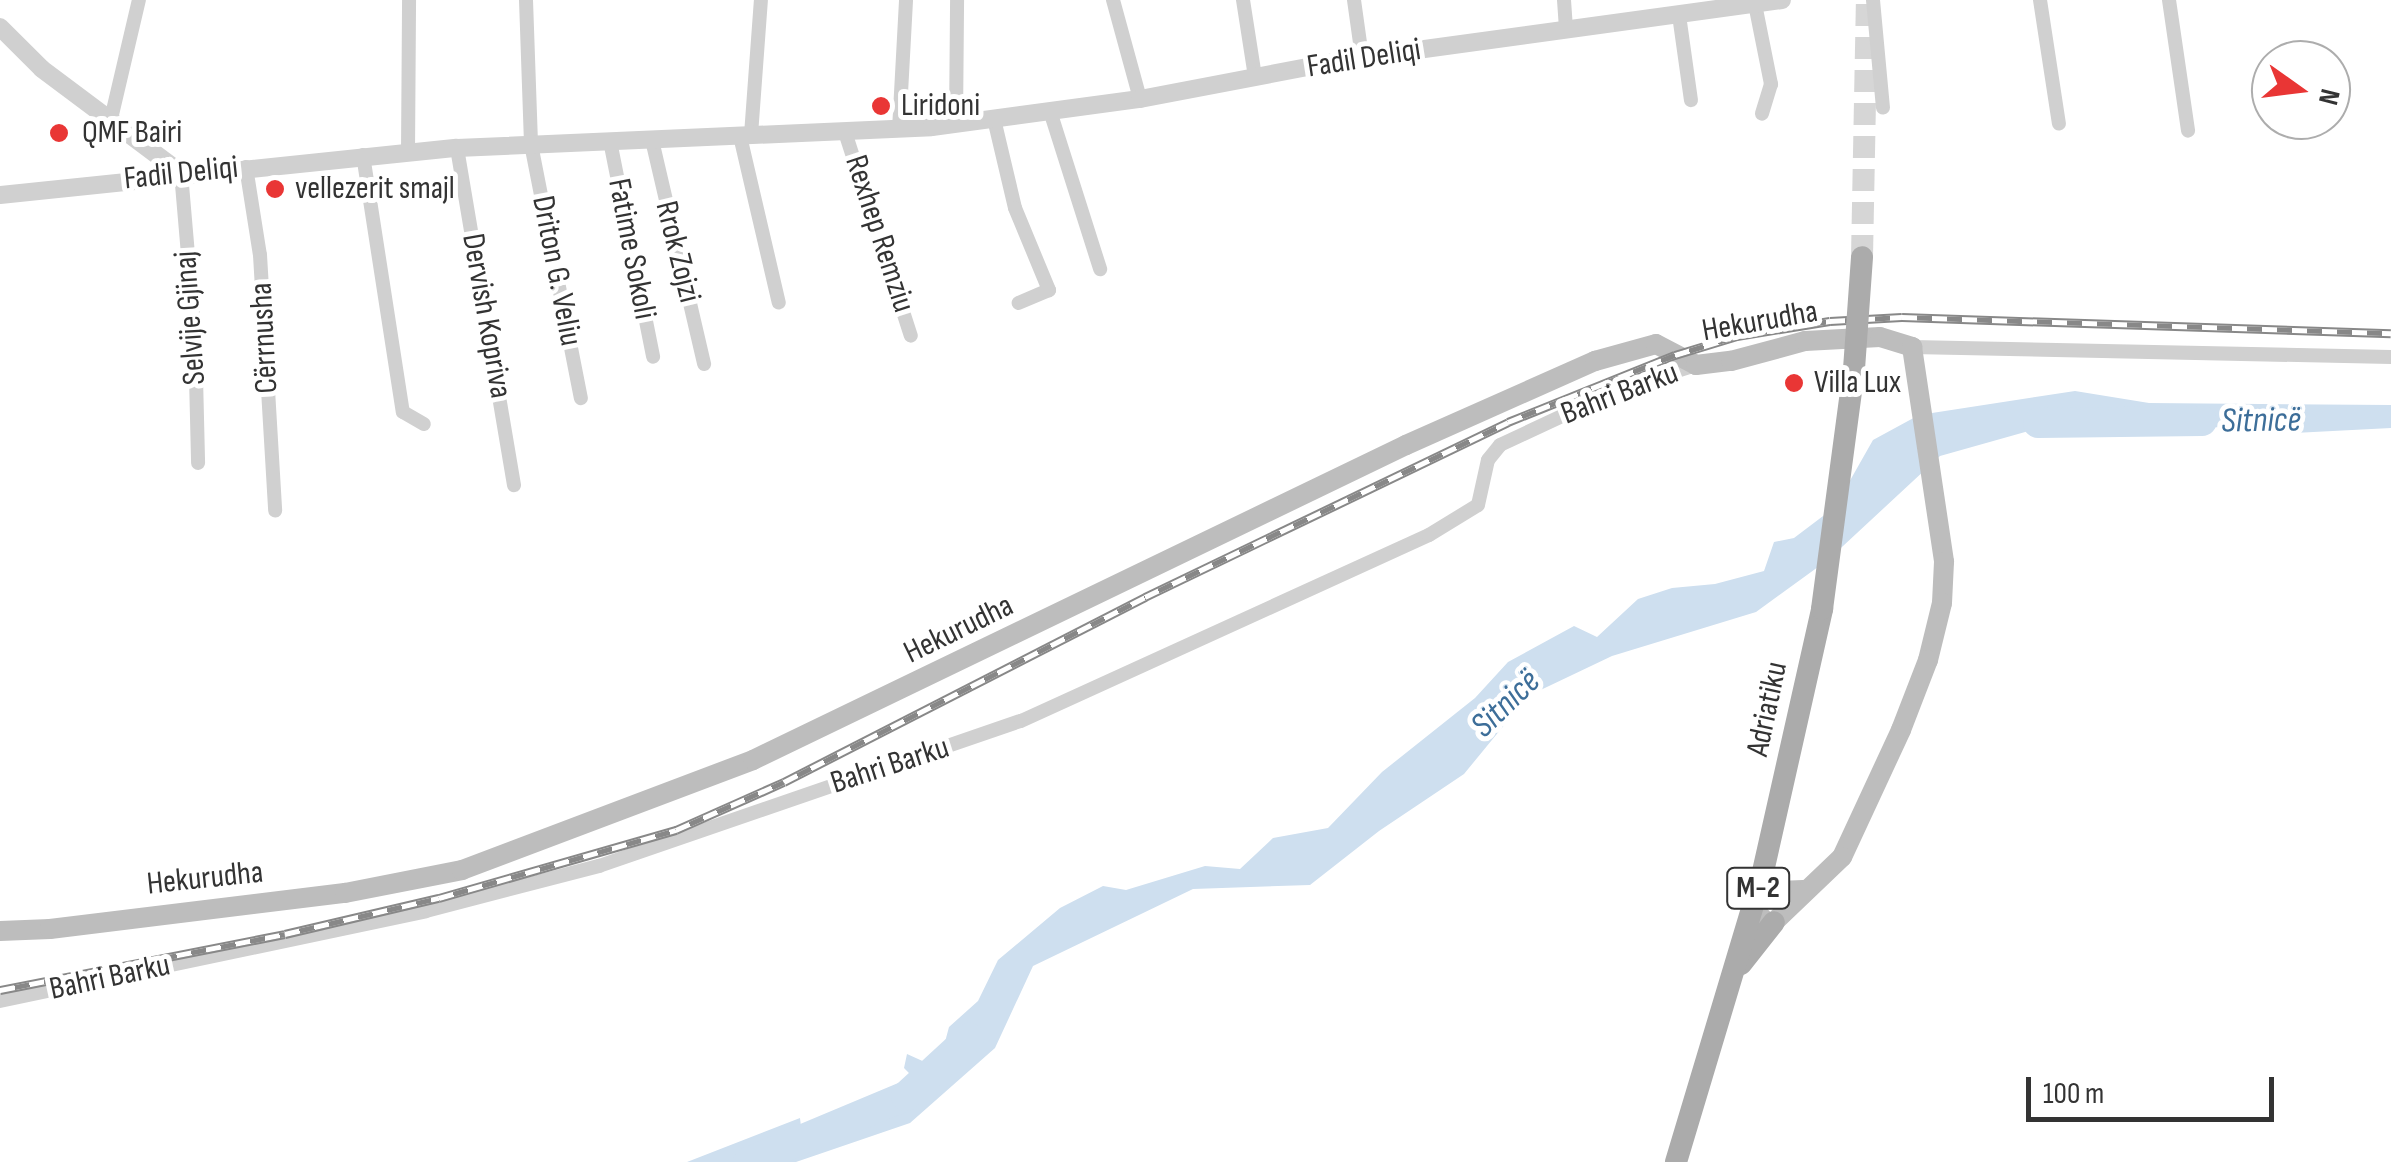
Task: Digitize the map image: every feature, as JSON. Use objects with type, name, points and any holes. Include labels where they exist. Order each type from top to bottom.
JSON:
[{"type":"main road","name":"Adriatiku","points":[[1676,1162],[1762,876],[1822,608],[1854,369],[1862,257]]},
{"type":"main road","name":"Hekurudha","points":[[0,931],[50,930],[345,893],[462,870],[753,760],[1406,445],[1595,361],[1656,344],[1696,365],[1731,361],[1806,341],[1880,337],[1912,347]]},
{"type":"main road","points":[[1735,970],[1803,890],[1842,857],[1860,828],[1928,660],[1942,603],[1944,562],[1912,347]]},
{"type":"main road","points":[[1762,876],[1777,890],[1803,890]]},
{"type":"main road","points":[[1753,908],[1766,922],[1774,922]]},
{"type":"street","points":[[111,120],[139,0]]},
{"type":"street","points":[[408,0],[408,152]]},
{"type":"street","points":[[526,0],[531,144]]},
{"type":"street","points":[[761,0],[745,136],[779,303]]},
{"type":"street","points":[[900,130],[906,0]]},
{"type":"street","points":[[956,124],[957,0]]},
{"type":"street","points":[[1113,0],[1140,99]]},
{"type":"street","points":[[1242,0],[1254,77]]},
{"type":"street","points":[[1354,0],[1362,57]]},
{"type":"street","points":[[1564,0],[1566,30]]},
{"type":"street","name":"Fadil Deliqi","points":[[0,195],[363,154],[900,130],[956,124],[1140,99],[1362,57],[1782,0]]},
{"type":"street","points":[[1873,0],[1882,108]]},
{"type":"street","points":[[2040,0],[2059,124]]},
{"type":"street","points":[[2169,0],[2188,130]]},
{"type":"street","points":[[1754,4],[1771,84],[1762,114]]},
{"type":"street","points":[[1679,14],[1691,100]]},
{"type":"street","points":[[0,27],[42,69],[180,173]]},
{"type":"street","points":[[1050,111],[1100,268]]},
{"type":"street","points":[[994,119],[1014,208],[1049,290],[1019,302]]},
{"type":"street","name":"Rexhep Remziu","points":[[845,132],[911,336]]},
{"type":"street","name":"Rrok Zojzi","points":[[652,140],[704,364]]},
{"type":"street","name":"Fatime Sokoli","points":[[610,141],[653,356]]},
{"type":"street","name":"Driton G. Veliu","points":[[531,144],[581,398]]},
{"type":"street","name":"Dervish Kopriva","points":[[457,148],[514,485]]},
{"type":"street","points":[[363,154],[403,412],[424,424]]},
{"type":"street","name":"Cërrnusha","points":[[246,167],[260,256],[274,512]]},
{"type":"street","name":"Selvije Gjinaj","points":[[180,173],[195,336],[198,463]]},
{"type":"street","name":"Hekurudha","points":[[1912,347],[2391,357]]},
{"type":"street","name":"Bahri Barku","points":[[0,1001],[426,912],[599,866],[1021,721],[1429,535],[1478,505],[1488,460],[1500,445],[1620,389],[1696,365]]},
{"type":"water","points":[[2075,391],[2149,403],[2391,405],[2391,428],[2294,433],[2104,419],[2039,428],[1940,456],[1829,559],[1756,612],[1612,656],[1528,696],[1464,774],[1379,831],[1310,885],[1193,889],[1033,966],[995,1048],[910,1123],[796,1162],[687,1162],[800,1118],[802,1135],[824,1142],[855,1123],[853,1103],[889,1099],[913,1077],[904,1068],[907,1054],[938,1068],[949,1027],[978,1001],[998,960],[1060,908],[1103,886],[1126,890],[1205,866],[1240,869],[1273,838],[1328,828],[1382,772],[1475,698],[1508,662],[1574,626],[1597,637],[1638,599],[1672,588],[1715,584],[1764,571],[1774,542],[1794,538],[1835,507],[1873,440],[1919,415]]},
{"type":"waterway","name":"Sitnicë","points":[[2038,423],[2202,421]]},
{"type":"waterway","name":"Sitnicë","points":[[748,1162],[906,1096],[969,1038]]},
{"type":"tunnel","points":[[1862,257],[1867,0]]},
{"type":"railway","points":[[0,990],[285,934],[439,898],[676,830],[784,782],[1145,597],[1508,422],[1675,355],[1737,336],[1830,321],[1902,317],[2391,333]]},
{"type":"place","name":"Liridoni","points":[[881,106]]},
{"type":"place","name":"QMF Bairi","points":[[59,133]]},
{"type":"place","name":"vellezerit smajl","points":[[275,189]]},
{"type":"place","name":"Villa Lux","points":[[1794,383]]}]
